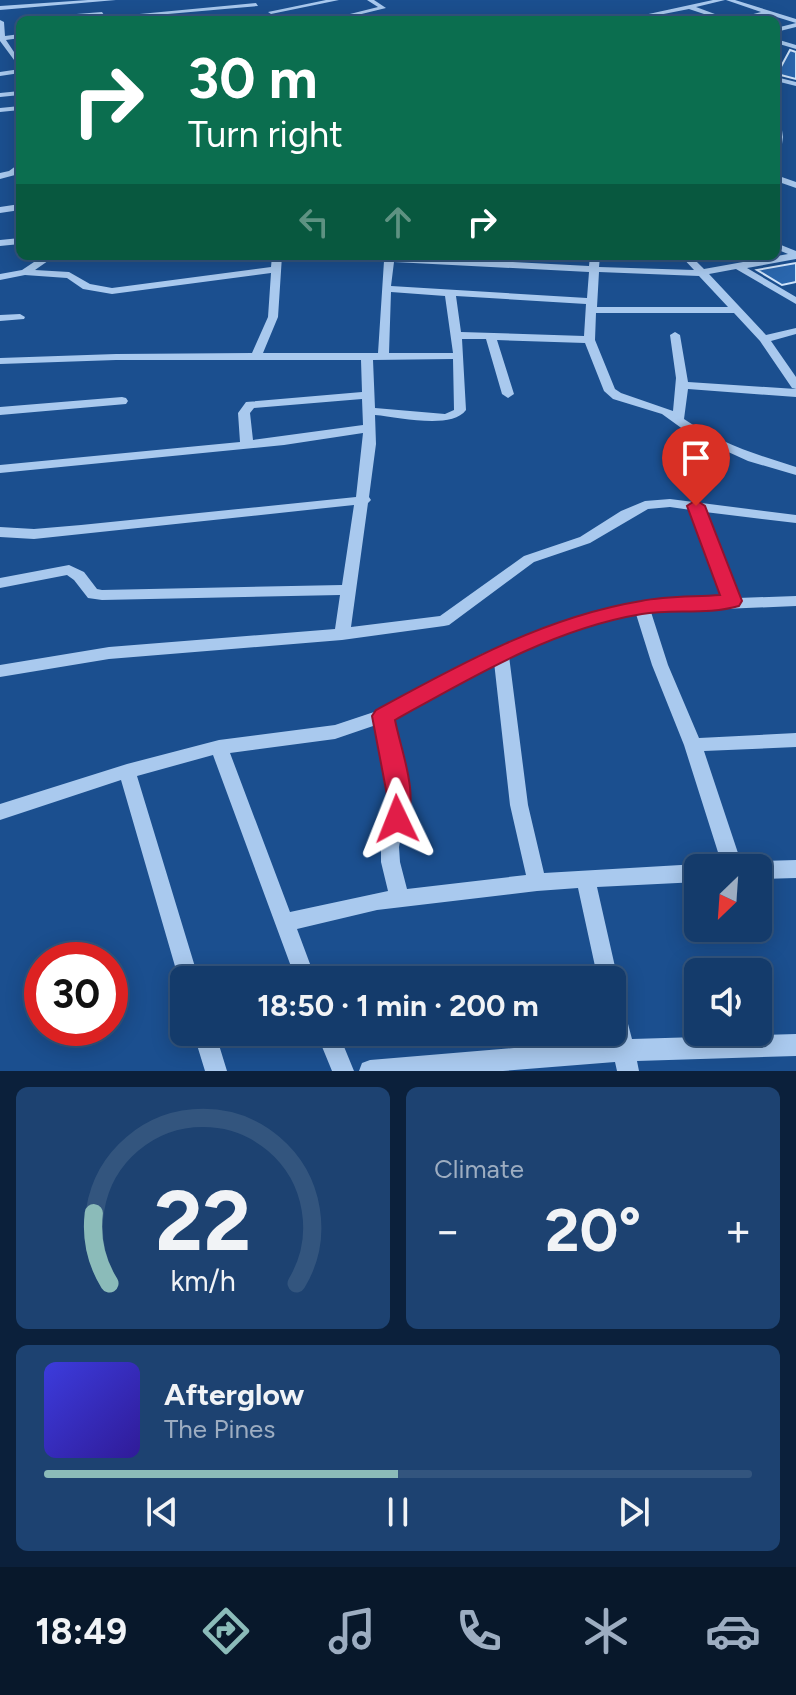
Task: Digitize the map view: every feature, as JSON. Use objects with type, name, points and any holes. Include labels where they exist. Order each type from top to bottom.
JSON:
[{"type":"street","points":[[74,4],[113,0]]},
{"type":"street","points":[[245,0],[275,16]]},
{"type":"street","points":[[307,0],[316,4]]},
{"type":"street","points":[[271,12],[336,0]]},
{"type":"street","points":[[348,16],[383,8],[370,0]]},
{"type":"street","points":[[644,16],[722,0]]},
{"type":"street","points":[[729,0],[778,16]]},
{"type":"street","points":[[0,8],[61,2],[107,16]]},
{"type":"street","points":[[144,16],[256,5]]},
{"type":"street","points":[[688,7],[718,16]]},
{"type":"street","points":[[750,16],[768,12]]},
{"type":"street","points":[[77,16],[102,14]]},
{"type":"street","points":[[10,21],[0,22],[1,38],[14,54]]},
{"type":"street","points":[[0,55],[14,54]]},
{"type":"street","points":[[25,272],[44,260]]},
{"type":"street","points":[[256,357],[272,323],[277,260]]},
{"type":"street","points":[[383,356],[390,260]]},
{"type":"street","points":[[492,260],[594,263],[698,273],[769,260]]},
{"type":"street","points":[[689,260],[764,339],[796,386]]},
{"type":"street","points":[[594,263],[589,340],[613,394],[666,411],[695,432],[753,458],[796,471]]},
{"type":"street","points":[[737,266],[796,301]]},
{"type":"street","points":[[0,277],[25,272],[69,275],[87,287],[112,291],[276,269]]},
{"type":"street","points":[[386,289],[590,305],[734,310]]},
{"type":"street","points":[[369,411],[431,418],[456,415],[462,400],[450,293]]},
{"type":"street","points":[[0,318],[20,317]]},
{"type":"street","points":[[764,339],[796,331]]},
{"type":"street","points":[[456,335],[589,340]]},
{"type":"street","points":[[675,335],[684,367],[678,420]]},
{"type":"street","points":[[490,336],[508,394]]},
{"type":"street","points":[[0,361],[116,357],[459,356]]},
{"type":"street","points":[[342,634],[364,500],[370,428],[367,357]]},
{"type":"street","points":[[684,385],[796,393]]},
{"type":"street","points":[[247,445],[244,413],[250,405],[368,395]]},
{"type":"street","points":[[0,411],[122,401]]},
{"type":"street","points":[[0,469],[247,445],[370,428]]},
{"type":"street","points":[[0,532],[50,533],[364,500]]},
{"type":"street","points":[[0,671],[109,653],[342,634],[444,621],[529,559],[585,540],[645,505],[670,503],[792,519],[796,535]]},
{"type":"street","points":[[696,506],[732,601]]},
{"type":"street","points":[[0,583],[69,570],[79,576],[93,594],[102,595],[348,590]]},
{"type":"street","points":[[0,812],[127,771],[219,747],[335,732],[383,716],[501,653],[578,623],[642,607],[732,601],[796,601]]},
{"type":"street","points":[[642,607],[660,665],[693,745],[728,854]]},
{"type":"street","points":[[501,653],[519,805],[537,882]]},
{"type":"street","points":[[383,716],[399,795],[390,843],[392,870],[400,899]]},
{"type":"street","points":[[693,745],[796,740]]},
{"type":"street","points":[[219,747],[300,966]]},
{"type":"street","points":[[127,771],[185,966]]},
{"type":"street","points":[[772,870],[796,870]]},
{"type":"street","points":[[283,923],[400,899],[537,882],[684,874]]},
{"type":"street","points":[[585,878],[605,966]]},
{"type":"street","points":[[370,1071],[626,1061],[796,1045]]},
{"type":"street","points":[[208,1046],[216,1071]]},
{"type":"street","points":[[333,1046],[343,1071]]},
{"type":"building","points":[[790,50],[796,52],[796,79],[780,75]]},
{"type":"building","points":[[796,263],[796,282],[782,285],[757,270]]},
{"type":"route","points":[[397,819],[399,795],[383,716],[488,658],[578,623],[642,607],[732,601],[696,506]]}]
